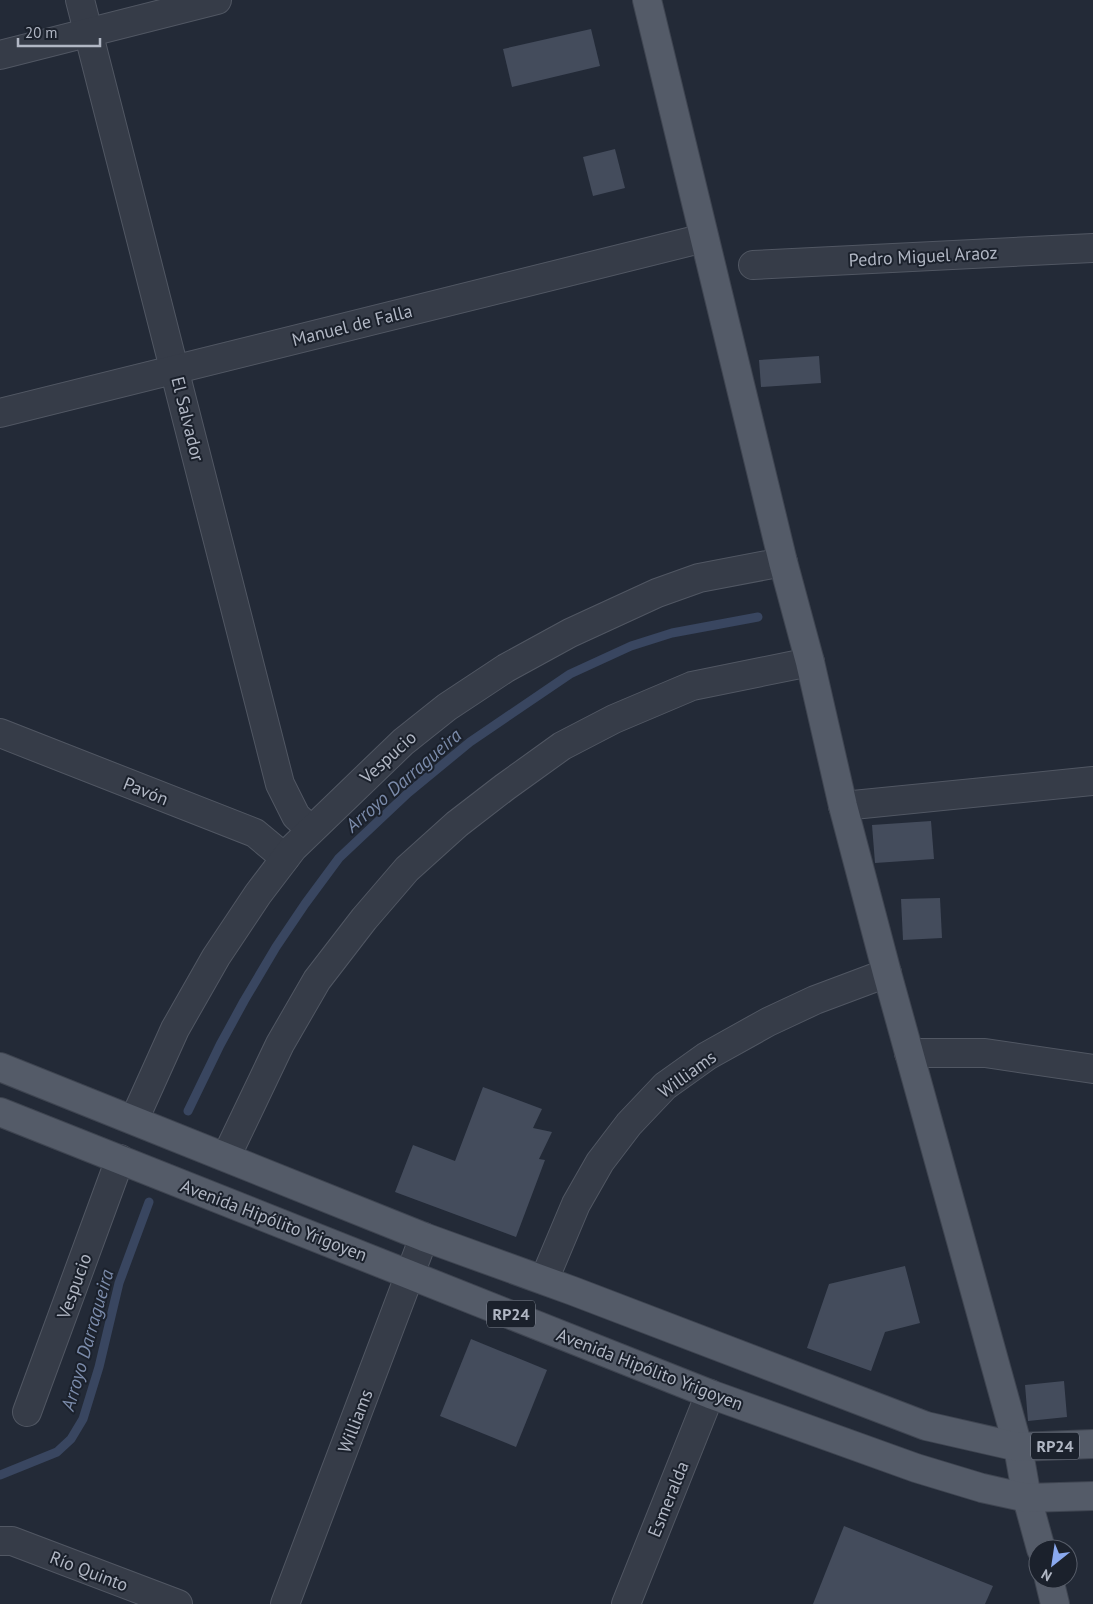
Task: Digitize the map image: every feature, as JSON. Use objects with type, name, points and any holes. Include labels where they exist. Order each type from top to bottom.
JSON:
[{"type":"main road","points":[[647,0],[783,562],[810,662],[843,806],[887,973],[1018,1447],[1027,1498],[1038,1539]]},
{"type":"main road","name":"RP24","points":[[0,1067],[424,1237],[544,1280],[926,1426],[1018,1447],[1093,1444]]},
{"type":"main road","name":"Avenida Hipólito Yrigoyen","points":[[0,1112],[710,1394],[916,1468],[982,1488],[1027,1498]]},
{"type":"main road","name":"RP24","points":[[1027,1498],[1093,1496]]},
{"type":"main road","points":[[1051,1589],[1055,1604]]},
{"type":"street","name":"El Salvador","points":[[80,0],[280,784],[296,816],[311,830]]},
{"type":"street","points":[[0,55],[217,0]]},
{"type":"street","name":"Manuel de Falla","points":[[0,413],[704,238]]},
{"type":"street","name":"Pedro Miguel Araoz","points":[[753,265],[1093,248]]},
{"type":"street","name":"Vespucio","points":[[134,1120],[175,1029],[216,957],[258,894],[285,858],[311,830],[403,742],[447,707],[506,668],[570,633],[657,593],[699,578],[783,562]]},
{"type":"street","points":[[226,1157],[280,1044],[318,980],[364,918],[407,869],[457,824],[562,746],[614,719],[692,686],[810,662]]},
{"type":"street","name":"Pavón","points":[[0,733],[255,833],[285,858]]},
{"type":"street","points":[[843,806],[1093,781]]},
{"type":"street","name":"Williams","points":[[544,1280],[576,1204],[600,1162],[629,1124],[665,1086],[707,1056],[768,1022],[815,1000],[887,973]]},
{"type":"street","points":[[909,1053],[985,1053],[1093,1069]]},
{"type":"street","name":"Vespucio","points":[[27,1412],[120,1159]]},
{"type":"street","name":"Williams","points":[[285,1604],[424,1237]]},
{"type":"street","name":"Esmeralda","points":[[626,1604],[710,1394]]},
{"type":"street","name":"Río Quinto","points":[[0,1541],[12,1541],[178,1604]]},
{"type":"building","points":[[591,29],[600,66],[512,87],[503,49]]},
{"type":"building","points":[[615,149],[625,188],[593,196],[583,157]]},
{"type":"building","points":[[819,356],[821,383],[761,387],[759,360]]},
{"type":"building","points":[[931,821],[934,859],[875,863],[872,825]]},
{"type":"building","points":[[940,898],[942,938],[903,940],[901,899]]},
{"type":"building","points":[[483,1087],[542,1109],[533,1128],[552,1132],[539,1159],[545,1160],[516,1237],[395,1192],[413,1145],[455,1161]]},
{"type":"building","points":[[905,1266],[920,1323],[885,1332],[871,1371],[807,1348],[829,1284]]},
{"type":"building","points":[[471,1339],[547,1370],[516,1447],[440,1416]]},
{"type":"building","points":[[1064,1381],[1067,1417],[1028,1421],[1025,1385]]},
{"type":"building","points":[[844,1526],[993,1586],[985,1604],[813,1604]]},
{"type":"waterway","name":"Arroyo Darragueira","points":[[188,1111],[244,1001],[276,947],[305,904],[339,858],[408,793],[470,742],[570,674],[631,646],[672,633],[758,617]]},
{"type":"waterway","name":"Arroyo Darragueira","points":[[0,1475],[57,1452],[71,1439],[83,1419],[99,1367],[119,1283],[149,1202]]}]
